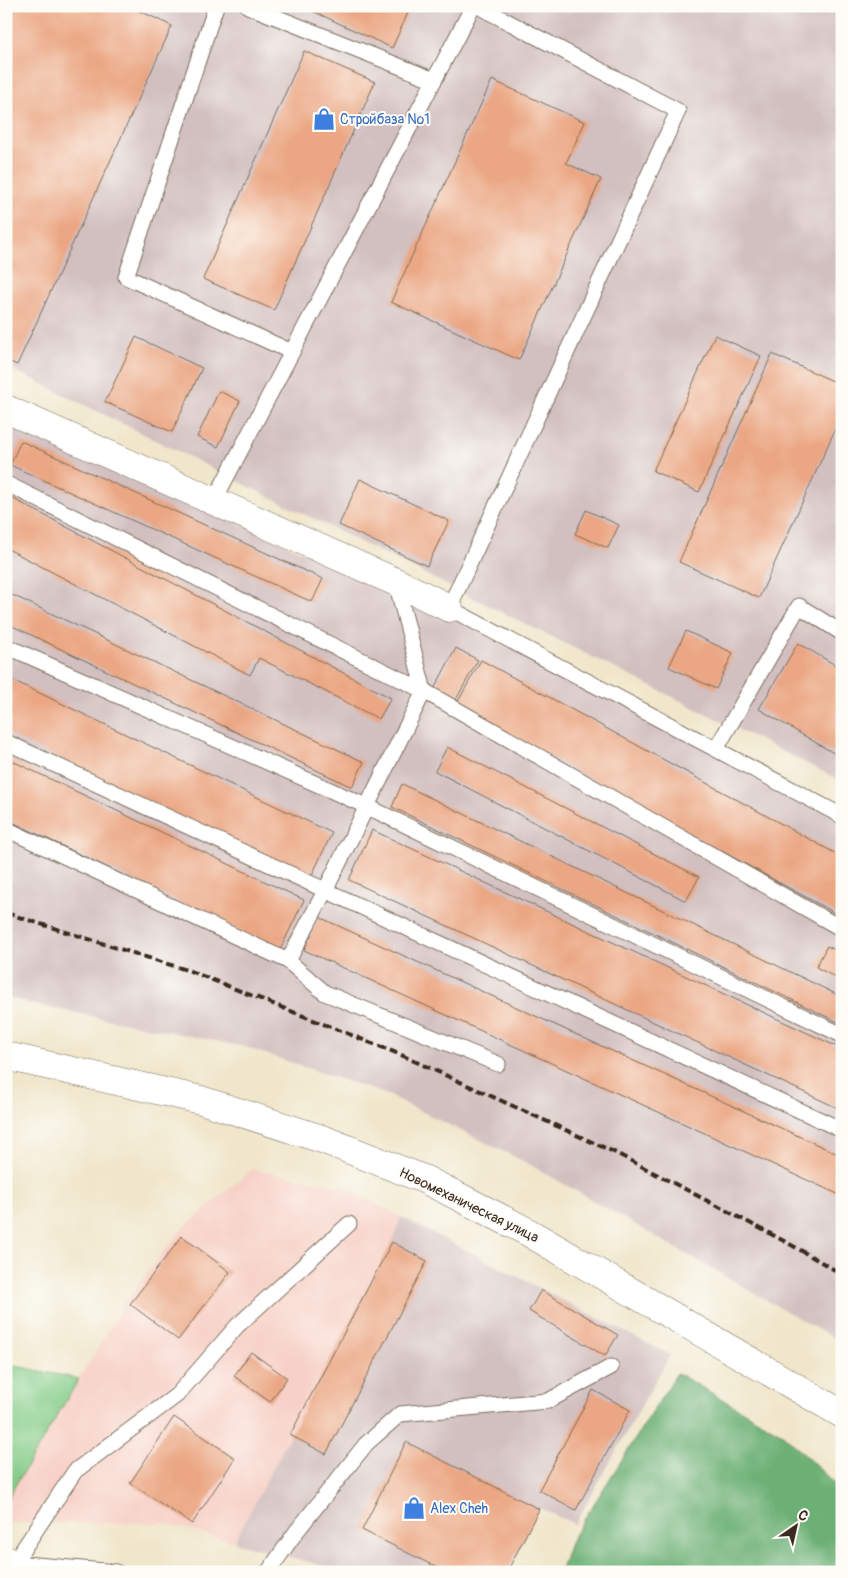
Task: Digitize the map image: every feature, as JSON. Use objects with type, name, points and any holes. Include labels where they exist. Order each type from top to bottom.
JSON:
[{"type":"main road","points":[[6,409],[396,582],[449,608]]},
{"type":"main road","name":"Новомеханическая улица","points":[[6,1056],[201,1100],[322,1139],[426,1180],[526,1232],[842,1414]]},
{"type":"lane","points":[[216,6],[126,277],[292,352]]},
{"type":"lane","points":[[248,6],[434,80]]},
{"type":"lane","points":[[214,501],[472,6]]},
{"type":"lane","points":[[478,6],[678,111],[449,608],[842,816]]},
{"type":"lane","points":[[9,485],[424,692],[842,929]]},
{"type":"lane","points":[[288,961],[424,692],[396,582]]},
{"type":"lane","points":[[716,749],[798,606],[842,633]]},
{"type":"lane","points":[[6,646],[366,806],[842,1035]]},
{"type":"lane","points":[[6,742],[842,1130]]},
{"type":"lane","points":[[6,830],[288,961],[325,993],[498,1064]]},
{"type":"lane","points":[[10,1565],[75,1471],[177,1395],[237,1326],[349,1224]]},
{"type":"lane","points":[[268,1572],[296,1532],[366,1444],[400,1414],[548,1401],[611,1367]]},
{"type":"lane","points":[[10,1565],[116,1572]]},
{"type":"shaded area","points":[[6,6],[842,6],[842,781],[6,366]]},
{"type":"shaded area","points":[[6,421],[494,636],[842,817],[842,1343],[529,1164],[388,1095],[245,1047],[27,1003],[6,996]]},
{"type":"shaded area","points":[[252,1169],[342,1187],[401,1217],[392,1242],[234,1542],[164,1523],[6,1523],[6,1501],[125,1302],[179,1232]]},
{"type":"shaded area","points":[[401,1217],[670,1355],[575,1524],[539,1508],[508,1572],[438,1572],[428,1568],[425,1572],[346,1572],[234,1542],[392,1242]]},
{"type":"green space","points":[[6,1364],[79,1379],[6,1501]]},
{"type":"green space","points":[[677,1373],[784,1435],[842,1491],[842,1572],[560,1572],[571,1540]]},
{"type":"building","points":[[6,6],[129,6],[172,26],[17,365],[6,360]]},
{"type":"building","points":[[302,6],[411,6],[392,48]]},
{"type":"building","points":[[304,51],[375,82],[274,310],[203,279]]},
{"type":"building","points":[[492,80],[585,122],[566,163],[601,179],[519,360],[391,302]]},
{"type":"building","points":[[715,335],[761,356],[699,492],[653,471]]},
{"type":"building","points":[[136,337],[202,368],[172,432],[105,402]]},
{"type":"building","points":[[772,354],[842,385],[842,414],[759,598],[679,562]]},
{"type":"building","points":[[219,391],[240,401],[218,447],[197,437]]},
{"type":"building","points":[[21,441],[323,579],[312,602],[10,465]]},
{"type":"building","points":[[360,479],[449,521],[427,566],[339,525]]},
{"type":"building","points":[[6,495],[391,698],[379,719],[259,658],[250,675],[6,548]]},
{"type":"building","points":[[586,510],[619,525],[608,548],[575,534]]},
{"type":"building","points":[[6,592],[364,762],[352,787],[6,623]]},
{"type":"building","points":[[686,631],[733,653],[716,689],[669,667]]},
{"type":"building","points":[[798,643],[842,669],[842,758],[759,709]]},
{"type":"building","points":[[456,648],[478,660],[453,705],[432,693]]},
{"type":"building","points":[[481,660],[842,857],[842,917],[456,705]]},
{"type":"building","points":[[6,677],[332,833],[310,879],[6,733]]},
{"type":"building","points":[[447,747],[699,877],[686,901],[435,771]]},
{"type":"building","points":[[6,758],[304,900],[280,950],[6,819]]},
{"type":"building","points":[[402,784],[842,997],[842,1024],[392,807]]},
{"type":"building","points":[[372,830],[842,1049],[842,1110],[349,880]]},
{"type":"building","points":[[319,917],[842,1156],[842,1196],[304,950]]},
{"type":"building","points":[[827,946],[842,953],[842,981],[816,967]]},
{"type":"building","points":[[182,1236],[230,1272],[178,1340],[130,1304]]},
{"type":"building","points":[[392,1242],[427,1261],[326,1454],[290,1435]]},
{"type":"building","points":[[541,1290],[618,1335],[605,1356],[529,1311]]},
{"type":"building","points":[[251,1352],[287,1378],[270,1402],[234,1376]]},
{"type":"building","points":[[593,1390],[630,1410],[576,1510],[539,1490]]},
{"type":"building","points":[[174,1417],[235,1458],[192,1524],[130,1483]]},
{"type":"building","points":[[406,1442],[539,1509],[507,1572],[446,1572],[362,1530]]},
{"type":"railway","points":[[6,913],[190,971],[399,1054],[616,1153],[786,1242],[842,1274]]},
{"type":"place","name":"Стройбаза №1","points":[[324,119]]},
{"type":"place","name":"Alex Cheh","points":[[414,1508]]}]
